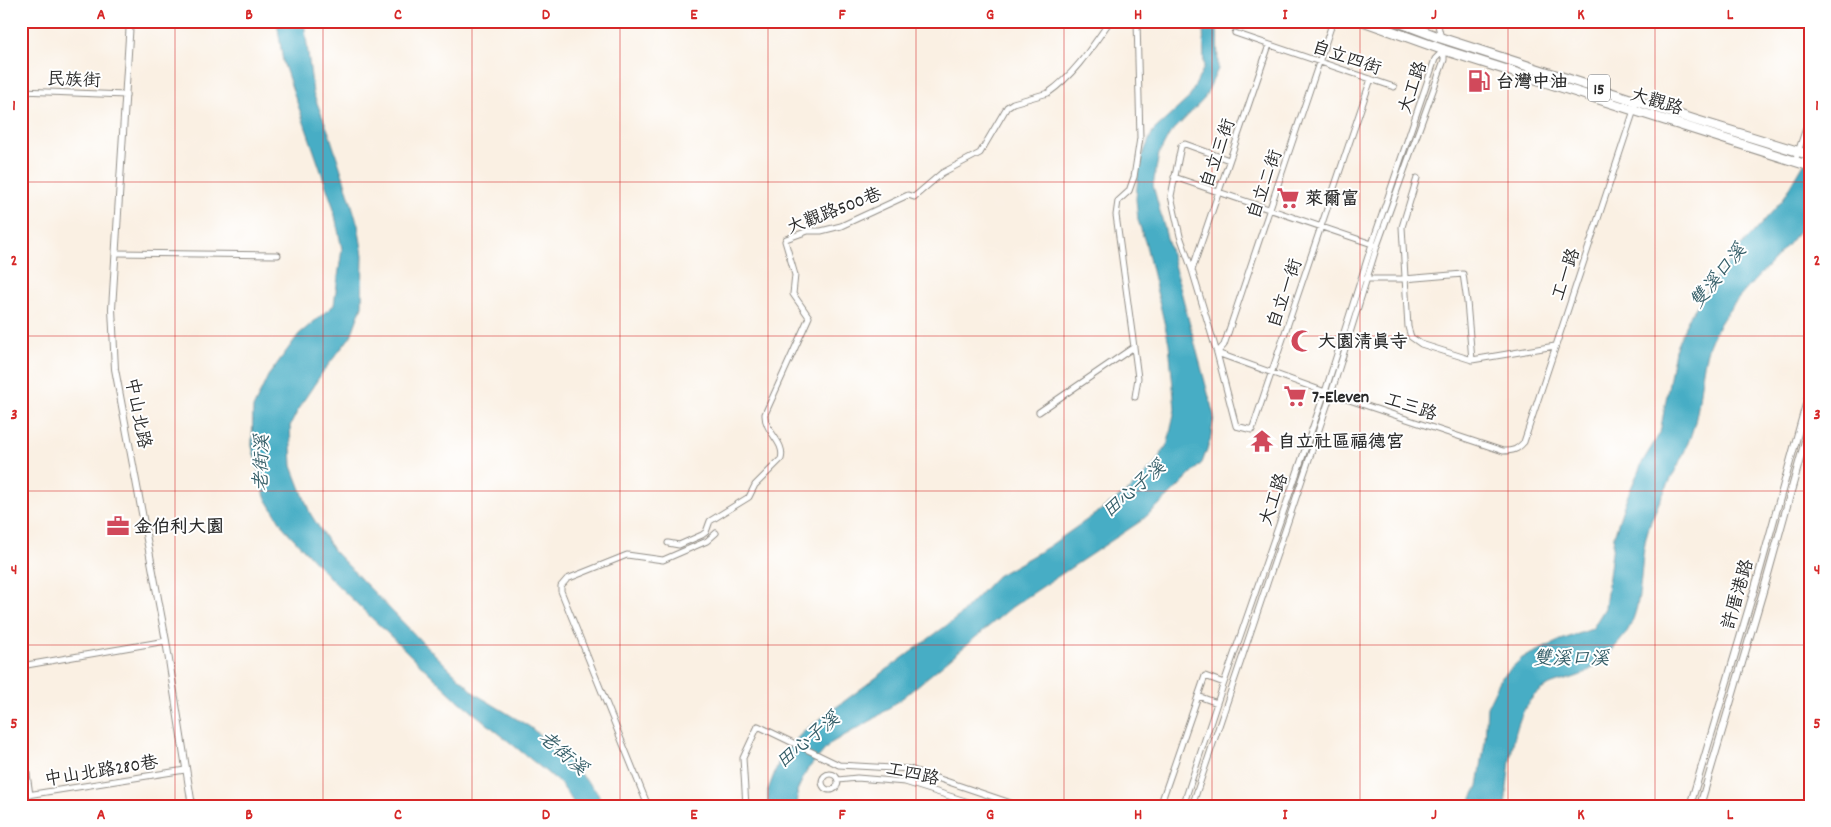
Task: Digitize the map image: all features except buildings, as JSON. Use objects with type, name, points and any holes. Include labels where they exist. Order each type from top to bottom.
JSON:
[{"type":"main road","name":"大觀路","points":[[1363,21],[1444,50],[1797,161]]},
{"type":"main road","name":"大觀路","points":[[1396,21],[1441,38],[1804,153]]},
{"type":"main road","name":"15","points":[[1797,161],[1810,166]]},
{"type":"street","name":"中山北路","points":[[130,21],[112,309],[115,369],[166,641],[192,806]]},
{"type":"street","name":"大觀路500巷","points":[[668,543],[679,545],[706,532],[710,521],[749,497],[755,485],[782,456],[781,446],[764,422],[765,414],[809,316],[793,294],[794,275],[786,239],[808,231],[821,231],[841,226],[908,195],[914,198],[942,173],[980,153],[1007,107],[1053,90],[1077,67],[1110,21]]},
{"type":"street","points":[[1135,397],[1138,378],[1116,215],[1118,201],[1129,191],[1134,177],[1140,138],[1137,21]]},
{"type":"street","name":"自立二街","points":[[1217,353],[1224,345],[1333,21]]},
{"type":"street","points":[[1436,21],[1444,50]]},
{"type":"street","name":"自立四街","points":[[1235,33],[1394,87]]},
{"type":"street","name":"自立三街","points":[[1192,270],[1269,45]]},
{"type":"street","name":"大工路","points":[[1183,806],[1216,703],[1375,245],[1444,60],[1444,50]]},
{"type":"street","name":"自立一街","points":[[1217,353],[1236,426],[1252,430],[1371,80]]},
{"type":"street","name":"民族街","points":[[21,91],[126,95]]},
{"type":"street","name":"工一路","points":[[1512,451],[1518,449],[1524,442],[1637,101]]},
{"type":"street","points":[[1797,161],[1804,153],[1810,116]]},
{"type":"street","points":[[1217,353],[1180,236],[1171,196],[1181,146],[1185,144],[1229,160]]},
{"type":"street","points":[[1174,177],[1375,245]]},
{"type":"street","points":[[1417,178],[1402,227],[1404,279],[1408,327],[1411,337],[1421,344],[1472,360],[1555,346]]},
{"type":"street","points":[[116,254],[278,255]]},
{"type":"street","points":[[1364,279],[1404,279],[1463,274],[1472,360]]},
{"type":"street","name":"大工路","points":[[1192,806],[1331,394],[1364,279]]},
{"type":"street","points":[[1039,412],[1134,348]]},
{"type":"street","name":"工三路","points":[[1217,353],[1325,392],[1502,451],[1512,451]]},
{"type":"street","name":"許厝港路","points":[[1690,806],[1810,390]]},
{"type":"street","name":"許厝港路","points":[[1700,806],[1810,423]]},
{"type":"street","points":[[648,806],[561,586],[563,582],[571,577],[627,555],[662,560],[707,541],[716,533]]},
{"type":"street","points":[[21,666],[166,641]]},
{"type":"street","points":[[1732,665],[1741,667]]},
{"type":"street","points":[[1160,806],[1205,676],[1224,683]]},
{"type":"street","points":[[1198,696],[1216,703]]},
{"type":"street","points":[[746,806],[743,758],[758,726],[839,765],[910,769],[1020,806]]},
{"type":"street","points":[[21,732],[30,795]]},
{"type":"street","name":"中山北路280巷","points":[[21,796],[185,770]]},
{"type":"street","name":"工四路","points":[[838,780],[857,778],[905,782],[981,806]]},
{"type":"water","name":"老街溪","points":[[277,21],[304,21],[313,93],[342,173],[358,225],[363,255],[362,306],[351,336],[322,373],[300,406],[290,426],[292,466],[310,513],[333,550],[421,641],[477,695],[530,727],[556,749],[598,793],[602,806],[576,806],[561,784],[453,696],[330,578],[284,528],[265,497],[252,446],[253,408],[268,376],[299,334],[334,305],[342,249],[333,206],[283,62]]},
{"type":"water","name":"田心子溪","points":[[1203,21],[1217,21],[1218,69],[1204,99],[1169,135],[1159,154],[1153,185],[1214,416],[1210,441],[1202,463],[1141,521],[1012,607],[905,696],[874,719],[831,743],[807,770],[797,791],[798,806],[768,806],[768,790],[781,756],[804,731],[958,617],[997,576],[1048,547],[1128,491],[1155,464],[1168,443],[1175,409],[1169,343],[1146,245],[1138,220],[1136,199],[1139,163],[1153,131],[1189,98],[1204,67]]},
{"type":"water","name":"雙溪口溪","points":[[1810,153],[1811,197],[1809,218],[1728,312],[1709,346],[1703,368],[1697,411],[1691,436],[1648,530],[1637,606],[1628,630],[1613,649],[1587,672],[1544,688],[1533,697],[1526,707],[1512,748],[1505,806],[1468,806],[1478,786],[1485,741],[1487,707],[1501,678],[1522,658],[1561,640],[1592,629],[1605,608],[1614,536],[1625,502],[1643,461],[1660,433],[1675,350],[1688,319],[1715,279],[1742,245],[1782,201]]},
{"type":"place","name":"台灣中油","points":[[1479,81]]},
{"type":"place","name":"萊爾富","points":[[1288,198]]},
{"type":"place","name":"大園清真寺","points":[[1302,341]]},
{"type":"place","name":"7-Eleven","points":[[1295,396]]},
{"type":"place","name":"自立社區福德宮","points":[[1262,441]]},
{"type":"place","name":"金伯利大園","points":[[118,526]]}]
